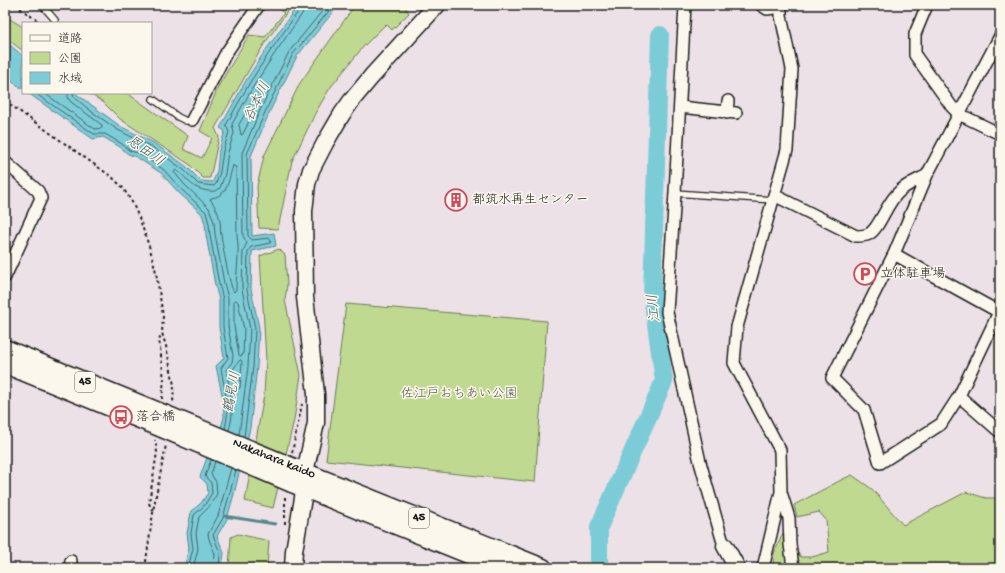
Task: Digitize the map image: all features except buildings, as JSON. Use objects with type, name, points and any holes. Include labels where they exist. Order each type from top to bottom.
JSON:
[{"type":"main road","name":"Nakahara kaido","points":[[5,349],[164,422],[299,478],[503,568]]},
{"type":"main road","name":"Nakahara kaido","points":[[5,364],[164,422]]},
{"type":"main road","name":"Nakahara kaido","points":[[299,478],[543,568]]},
{"type":"street","points":[[192,120],[226,52],[259,5]]},
{"type":"street","points":[[293,568],[299,478],[316,423],[316,394],[305,297],[304,211],[307,184],[311,170],[325,143],[352,100],[437,5]]},
{"type":"street","points":[[685,5],[667,312],[700,462],[722,539],[737,568]]},
{"type":"street","points":[[761,5],[767,8],[782,6],[781,16],[792,69],[787,150],[737,327],[734,364],[780,450],[781,492],[763,568]]},
{"type":"street","points":[[927,5],[915,34],[915,55],[952,107],[959,114],[1000,134]]},
{"type":"street","points":[[894,254],[999,311],[959,396],[941,424],[880,463],[864,410],[832,378],[894,254],[927,175],[1000,36]]},
{"type":"street","points":[[680,107],[732,113],[728,101]]},
{"type":"street","points":[[5,277],[41,198],[38,192],[6,164]]},
{"type":"street","points":[[774,198],[856,236],[864,236],[870,233],[877,225],[891,200],[900,190],[927,175]]},
{"type":"street","points":[[959,396],[1000,432]]},
{"type":"street","points":[[781,492],[790,518],[790,544],[794,568]]},
{"type":"lane","points":[[42,5],[55,20]]},
{"type":"lane","points":[[153,99],[186,121],[192,120]]},
{"type":"lane","points":[[675,193],[774,198]]},
{"type":"path","points":[[15,5],[40,22]]},
{"type":"path","points":[[5,101],[112,177],[123,188],[135,208],[150,249],[156,272],[163,316],[162,333],[159,340],[164,379],[164,422],[154,510],[145,568]]},
{"type":"path","points":[[154,510],[151,508],[149,503],[157,452],[174,385],[162,333]]},
{"type":"green space","points":[[273,5],[292,5],[263,46],[215,128],[219,137],[210,178],[203,178],[189,164],[120,119],[103,102],[90,94],[128,94],[188,136],[183,149],[202,158],[212,138],[200,131],[219,85],[249,35],[265,37],[284,13]]},
{"type":"green space","points":[[355,5],[406,5],[405,7],[409,13],[392,30],[386,24],[363,47],[330,88],[317,110],[292,161],[278,229],[259,228],[257,186],[264,156],[300,83]]},
{"type":"green space","points":[[5,16],[22,26],[22,50],[5,37]]},
{"type":"green space","points":[[279,249],[285,255],[287,285],[285,300],[301,375],[294,420],[273,508],[245,501],[264,395],[266,360],[260,256]]},
{"type":"green space","name":"佐江戸おちあい公園","points":[[346,304],[547,321],[535,482],[326,460]]},
{"type":"green space","points":[[852,475],[872,489],[903,525],[966,492],[986,498],[1000,498],[1000,568],[774,568],[773,556],[783,533],[801,557],[812,557],[829,552],[826,520],[819,512],[797,517],[794,505]]},
{"type":"green space","points":[[238,534],[269,541],[267,568],[229,568],[231,537]]},
{"type":"water","points":[[298,5],[339,5],[297,56],[270,111],[251,156],[252,236],[274,233],[276,246],[252,251],[251,289],[259,328],[257,367],[250,428],[227,519],[217,536],[224,553],[222,568],[184,568],[189,548],[187,533],[191,512],[201,503],[208,493],[207,484],[200,477],[213,441],[221,428],[224,417],[223,399],[216,366],[224,358],[219,327],[219,300],[202,214],[178,192],[161,173],[136,157],[128,154],[120,147],[103,137],[93,139],[29,94],[76,94],[120,126],[154,143],[187,167],[201,181],[213,182],[217,171],[219,150],[225,131],[220,128],[245,82]]},
{"type":"water","points":[[5,41],[22,55],[22,88],[5,77]]},
{"type":"waterway","name":"江川","points":[[599,568],[599,527],[664,381],[652,295],[660,35]]},
{"type":"waterway","points":[[224,516],[275,524]]},
{"type":"place","name":"都筑水再生センター","points":[[456,200]]},
{"type":"place","name":"立体駐車場","points":[[865,274]]},
{"type":"place","name":"落合橋","points":[[121,417]]},
{"type":"water label","name":"谷本川","points":[[258,102]]},
{"type":"water label","name":"恩田川","points":[[145,152]]},
{"type":"water label","name":"鶴見川","points":[[233,392]]}]
